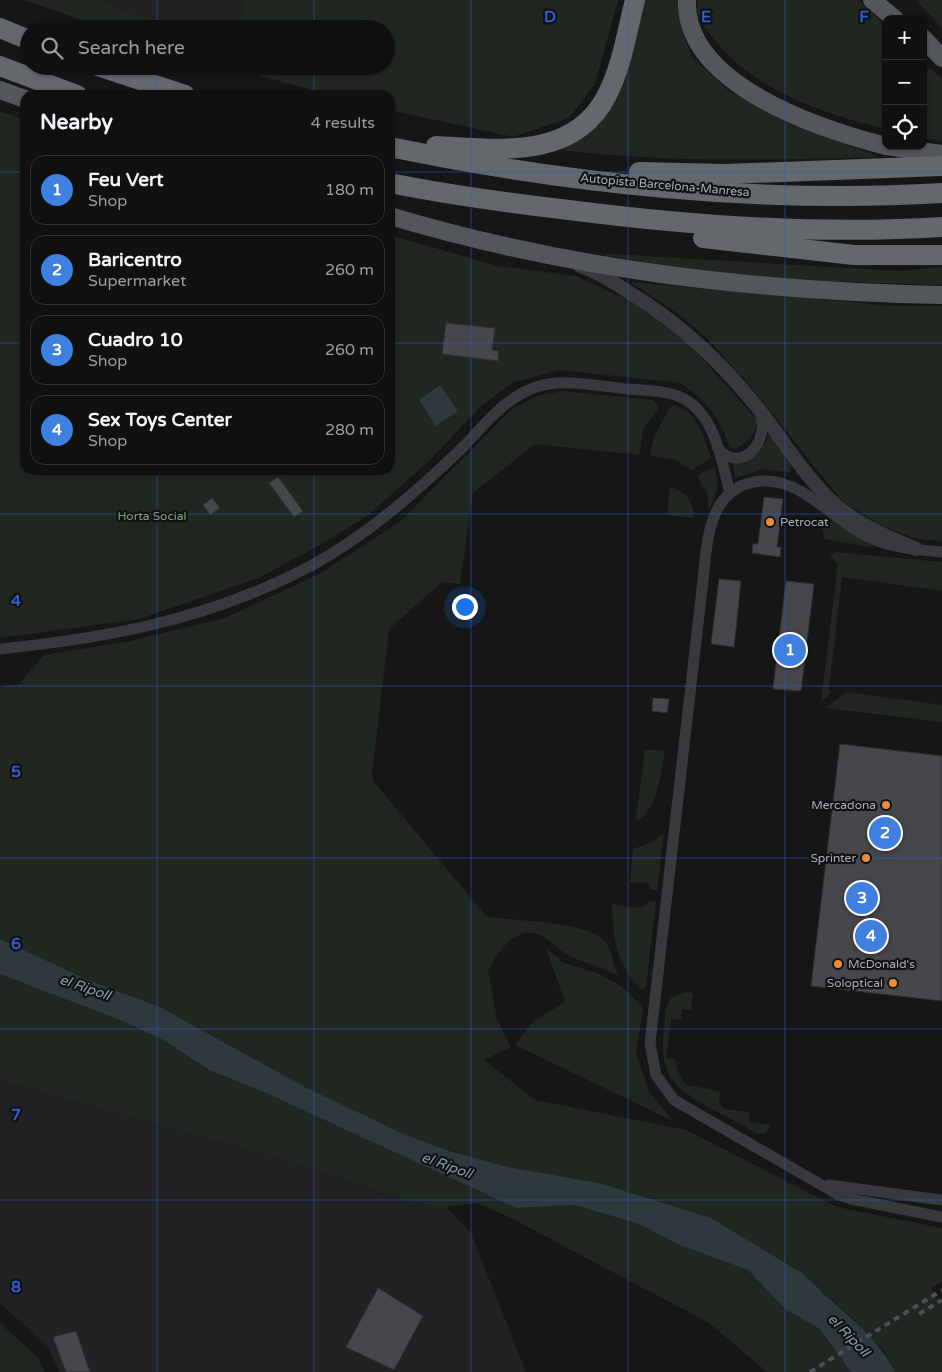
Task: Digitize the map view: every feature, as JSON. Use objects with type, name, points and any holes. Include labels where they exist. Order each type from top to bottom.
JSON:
[{"type":"highway","points":[[395,146],[532,148],[561,139],[576,130],[600,107],[607,96],[618,68],[635,0]]},
{"type":"highway","points":[[0,28],[20,36]]},
{"type":"highway","points":[[0,66],[20,74]]},
{"type":"highway","points":[[24,75],[64,90]]},
{"type":"highway","points":[[125,75],[170,90]]},
{"type":"highway","name":"Autopista Barcelona-Manresa","points":[[395,147],[496,167],[631,184],[744,192],[874,195],[942,193]]},
{"type":"highway","points":[[496,167],[725,174],[942,166]]},
{"type":"highway","points":[[395,184],[480,199],[610,228],[854,255],[942,255]]},
{"type":"highway","points":[[480,199],[661,222],[720,226],[871,230],[942,228]]},
{"type":"main road","points":[[686,0],[688,18],[698,45],[707,57],[731,79],[809,121],[882,145]]},
{"type":"main road","points":[[872,0],[890,15]]},
{"type":"main road","points":[[888,0],[902,15]]},
{"type":"main road","points":[[927,42],[942,58]]},
{"type":"main road","points":[[927,45],[942,58]]},
{"type":"main road","points":[[0,90],[20,97]]},
{"type":"main road","points":[[914,150],[942,154]]},
{"type":"main road","points":[[395,217],[477,241],[542,256],[705,281],[801,290],[942,295]]},
{"type":"street","points":[[542,256],[589,269],[660,312],[691,335],[714,358],[760,411],[800,466],[837,506],[866,525],[916,549]]},
{"type":"street","points":[[0,649],[94,637],[179,619],[230,602],[296,573],[364,533],[430,478],[464,446],[496,411],[508,401],[537,387],[568,383],[674,394],[684,398],[701,413],[708,423],[718,447],[730,493]]},
{"type":"street","points":[[718,447],[725,455],[736,458],[752,450],[763,434],[764,421],[760,411]]},
{"type":"street","points":[[942,552],[916,549],[875,540],[789,485],[770,480],[748,483],[730,493],[718,506],[708,543],[652,1017],[650,1053],[660,1084],[674,1100],[802,1174],[851,1199],[942,1216]]},
{"type":"street","points":[[802,1174],[836,1187],[942,1200]]},
{"type":"shaded area","points":[[100,0],[245,0],[239,20],[165,20],[136,14]]},
{"type":"shaded area","points":[[0,1081],[272,1157],[413,1202],[446,1207],[471,1233],[526,1372],[59,1372],[49,1348],[0,1303]]},
{"type":"green space","points":[[24,0],[100,0],[136,14],[165,20],[82,20]]},
{"type":"green space","points":[[245,0],[618,0],[595,84],[569,118],[513,137],[395,111],[395,90],[313,90],[258,75],[395,75],[395,20],[239,20]]},
{"type":"green space","points":[[642,0],[678,0],[683,32],[692,57],[729,91],[784,121],[880,157],[760,160],[680,159],[560,150],[598,125],[614,103]]},
{"type":"green space","points":[[698,0],[858,0],[882,22],[882,128],[813,107],[767,85],[727,54],[701,23],[698,15]]},
{"type":"green space","points":[[916,0],[942,0],[942,28]]},
{"type":"green space","points":[[927,66],[942,79],[942,142],[927,139]]},
{"type":"green space","name":"Horta Social","points":[[0,111],[20,118],[20,475],[395,475],[395,236],[498,266],[576,276],[636,304],[687,342],[758,421],[755,431],[750,438],[735,449],[729,447],[722,427],[711,410],[697,395],[680,383],[559,370],[514,382],[482,405],[430,460],[367,516],[327,541],[259,578],[139,619],[0,638]],"holes":[[[440,386],[436,425],[419,401]]]},
{"type":"green space","points":[[595,253],[899,271],[942,267],[942,285],[793,280],[667,267]]},
{"type":"green space","points":[[630,282],[893,306],[942,306],[942,542],[911,537],[876,523],[841,500],[751,387],[707,338],[677,313]]},
{"type":"green space","points":[[563,391],[653,400],[659,407],[643,430],[639,455],[535,444],[473,493],[460,584],[442,582],[389,629],[372,774],[374,782],[486,916],[550,923],[585,930],[598,935],[606,943],[610,951],[618,976],[571,956],[560,950],[546,938],[536,934],[527,933],[511,940],[498,954],[488,970],[497,1019],[511,1047],[484,1060],[535,1100],[686,1130],[837,1207],[942,1228],[942,1281],[931,1289],[942,1305],[942,1372],[895,1372],[885,1352],[850,1316],[823,1292],[599,1183],[508,1167],[449,1151],[406,1135],[305,1087],[160,1007],[86,979],[0,939],[0,688],[19,684],[44,655],[130,641],[225,618],[319,574],[400,522],[512,409],[537,396]]},
{"type":"green space","points":[[675,405],[683,408],[694,419],[703,434],[711,458],[692,470],[673,459],[650,456],[654,436],[670,407]]},
{"type":"green space","points":[[770,432],[791,463],[790,473],[765,469],[735,478],[733,463],[745,461],[761,450]]},
{"type":"green space","points":[[715,466],[718,487],[709,510],[707,493],[697,476]]},
{"type":"green space","points":[[670,487],[680,491],[691,502],[693,518],[667,515]]},
{"type":"green space","points":[[824,520],[832,521],[876,548],[825,539],[821,526]]},
{"type":"green space","points":[[835,552],[942,562],[942,591],[842,577],[829,689],[831,693],[821,702],[838,563],[830,557]]},
{"type":"green space","points":[[846,692],[942,705],[942,722],[826,708]]},
{"type":"green space","points":[[645,749],[665,751],[658,789],[650,807],[638,821],[636,819]]},
{"type":"green space","points":[[664,834],[657,890],[652,890],[647,883],[630,882],[633,849],[650,843]]},
{"type":"green space","points":[[656,901],[646,987],[642,990],[633,981],[621,961],[615,940],[612,904],[642,908],[648,902]]},
{"type":"green space","points":[[546,948],[564,963],[597,973],[621,986],[643,1007],[636,1053],[649,1092],[673,1121],[515,1045],[534,1021],[565,1002]]},
{"type":"green space","points":[[0,974],[121,1020],[163,1040],[211,1071],[257,1089],[516,1208],[573,1205],[639,1224],[682,1246],[748,1270],[786,1310],[820,1329],[851,1372],[767,1372],[709,1323],[507,1216],[476,1203],[446,1207],[413,1202],[272,1157],[0,1081]]},
{"type":"green space","points":[[685,992],[693,993],[691,1010],[682,1009],[681,1020],[671,1019],[666,1058],[675,1059],[678,1072],[686,1085],[720,1091],[719,1101],[724,1109],[750,1112],[749,1122],[771,1125],[765,1133],[758,1134],[710,1108],[686,1093],[671,1078],[664,1058],[665,1013],[672,997]]},
{"type":"green space","points":[[0,1323],[38,1358],[45,1372],[0,1372]]},
{"type":"water","points":[[440,385],[458,411],[436,426],[419,400]]},
{"type":"water","name":"el Ripoll","points":[[0,939],[86,979],[160,1007],[305,1087],[406,1135],[449,1151],[508,1167],[599,1183],[711,1218],[803,1274],[867,1333],[882,1351],[895,1372],[851,1372],[820,1329],[786,1310],[748,1270],[682,1246],[639,1224],[574,1205],[516,1208],[257,1089],[211,1071],[163,1040],[120,1020],[0,974]]},
{"type":"building","points":[[446,323],[495,328],[492,350],[499,351],[498,361],[442,354]]},
{"type":"building","points":[[278,477],[303,511],[294,517],[269,483]]},
{"type":"building","points":[[764,497],[783,499],[777,547],[781,547],[780,557],[752,553],[753,544],[758,544]]},
{"type":"building","points":[[212,498],[220,508],[210,515],[203,505]]},
{"type":"building","points":[[719,579],[741,581],[734,647],[711,644]]},
{"type":"building","points":[[786,581],[814,584],[801,691],[773,689]]},
{"type":"building","points":[[653,698],[669,699],[667,713],[652,711]]},
{"type":"building","points":[[840,744],[942,756],[942,1001],[811,986]]},
{"type":"building","points":[[378,1288],[423,1316],[394,1370],[346,1347]]},
{"type":"building","points":[[76,1331],[90,1372],[66,1372],[53,1337]]},
{"type":"railway","points":[[810,1372],[942,1290]]},
{"type":"railway","points":[[919,1314],[942,1300]]},
{"type":"place","name":"Petrocat","points":[[770,522]]},
{"type":"place","name":"Feu Vert","points":[[790,650]]},
{"type":"place","name":"Mercadona","points":[[886,805]]},
{"type":"place","name":"Baricentro","points":[[885,833]]},
{"type":"place","name":"Sprinter","points":[[866,858]]},
{"type":"place","name":"Cuadro 10","points":[[862,898]]},
{"type":"place","name":"Sex Toys Center","points":[[871,936]]},
{"type":"place","name":"McDonald's","points":[[838,964]]},
{"type":"place","name":"Soloptical","points":[[893,983]]}]
